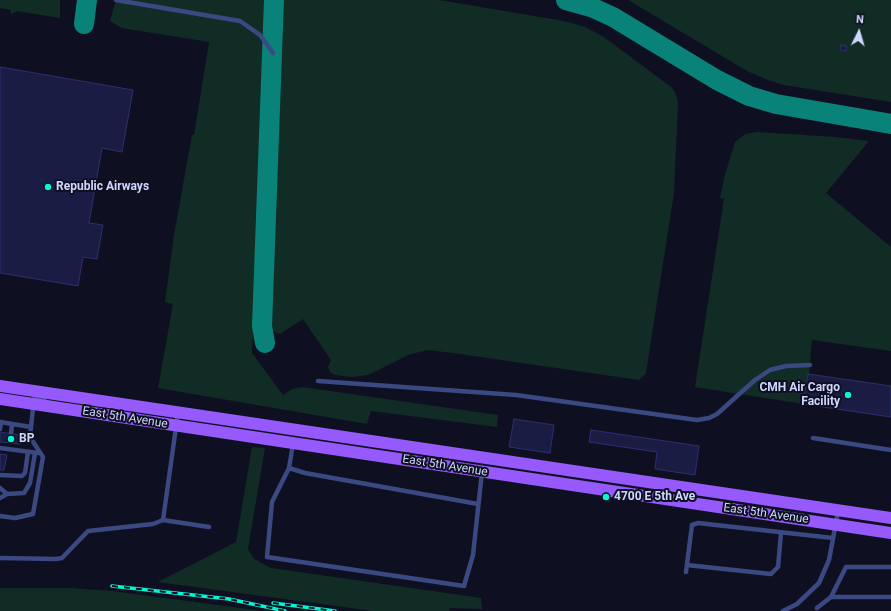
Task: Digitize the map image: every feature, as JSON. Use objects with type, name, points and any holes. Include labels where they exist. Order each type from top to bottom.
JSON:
[{"type":"main road","name":"East 5th Avenue","points":[[0,386],[891,518]]},
{"type":"main road","name":"East 5th Avenue","points":[[0,399],[891,533]]},
{"type":"lane","points":[[116,0],[240,21],[260,35],[272,53]]},
{"type":"lane","points":[[318,381],[516,395],[697,420],[709,418],[717,414],[755,380],[770,370],[786,366],[810,365]]},
{"type":"lane","points":[[0,516],[15,518],[33,514],[42,458],[30,437],[34,399],[76,398]]},
{"type":"lane","points":[[163,520],[178,413]]},
{"type":"lane","points":[[0,429],[0,422],[31,427]]},
{"type":"lane","points":[[11,434],[12,424]]},
{"type":"lane","points":[[812,438],[891,450]]},
{"type":"lane","points":[[9,449],[10,443]]},
{"type":"lane","points":[[293,444],[290,468],[272,502],[267,558],[464,586],[473,555],[482,472]]},
{"type":"lane","points":[[0,448],[38,453]]},
{"type":"lane","points":[[0,475],[22,476],[25,473],[28,452]]},
{"type":"lane","points":[[0,492],[7,494],[24,493],[30,483],[38,453]]},
{"type":"lane","points":[[290,468],[305,473],[478,504]]},
{"type":"lane","points":[[617,492],[621,478]]},
{"type":"lane","points":[[0,498],[7,494]]},
{"type":"lane","points":[[783,611],[797,604],[819,583],[829,560],[838,510]]},
{"type":"lane","points":[[0,558],[62,558],[88,531],[153,524],[163,520],[209,527]]},
{"type":"lane","points":[[686,572],[692,525],[698,523],[833,538]]},
{"type":"lane","points":[[687,565],[772,574],[778,567],[781,533]]},
{"type":"lane","points":[[817,608],[831,596],[846,567],[891,568]]},
{"type":"lane","points":[[831,596],[891,597]]},
{"type":"green space","points":[[0,0],[60,0],[60,18],[17,11],[11,14],[11,10],[0,8]]},
{"type":"green space","points":[[116,0],[267,0],[252,353],[283,395],[292,389],[302,387],[498,415],[497,427],[371,411],[367,424],[158,388],[173,304],[165,302],[174,235],[192,135],[194,135],[209,42],[122,28],[110,21]]},
{"type":"green space","points":[[284,0],[439,0],[564,21],[585,27],[604,37],[671,87],[675,92],[678,103],[674,193],[646,373],[639,380],[427,350],[408,355],[368,375],[352,377],[335,375],[330,372],[328,367],[331,360],[303,319],[280,334],[271,330]]},
{"type":"green space","points":[[628,0],[891,0],[891,102],[784,85],[768,80],[747,71]]},
{"type":"green space","points":[[757,132],[836,137],[869,141],[826,193],[891,247],[891,351],[812,340],[809,374],[803,404],[695,387],[724,199],[720,198],[724,178],[735,142],[745,134]]},
{"type":"green space","points":[[252,447],[265,448],[248,549],[254,559],[271,568],[481,598],[482,609],[450,608],[449,611],[373,611],[158,582],[236,542]]},
{"type":"green space","points":[[0,588],[70,588],[112,591],[263,611],[0,611]]},
{"type":"building","points":[[841,45],[847,46],[846,51],[840,50]]},
{"type":"building","name":"Republic Airways","points":[[0,67],[133,90],[122,152],[102,148],[89,223],[103,225],[97,259],[83,257],[78,286],[0,273]]},
{"type":"building","name":"CMH Air Cargo Facility","points":[[808,374],[891,386],[891,417],[803,404]]},
{"type":"building","points":[[514,419],[554,425],[550,453],[509,447]]},
{"type":"building","points":[[591,430],[699,446],[695,475],[655,469],[657,452],[589,442]]},
{"type":"building","name":"BP","points":[[0,432],[21,435],[21,444],[0,442]]},
{"type":"building","points":[[0,454],[7,455],[4,470],[0,470]]},
{"type":"taxiway","points":[[84,24],[87,0]]},
{"type":"taxiway","points":[[265,343],[262,326],[274,0]]},
{"type":"taxiway","points":[[566,0],[591,7],[613,17],[717,80],[749,96],[776,104],[891,124]]},
{"type":"railway","points":[[112,586],[229,599],[285,611]]},
{"type":"railway","points":[[273,603],[335,611]]},
{"type":"place","name":"Republic Airways","points":[[48,187]]},
{"type":"place","name":"CMH Air Cargo Facility","points":[[848,395]]},
{"type":"place","name":"BP","points":[[11,439]]},
{"type":"place","name":"4700 E 5th Ave","points":[[606,497]]}]
